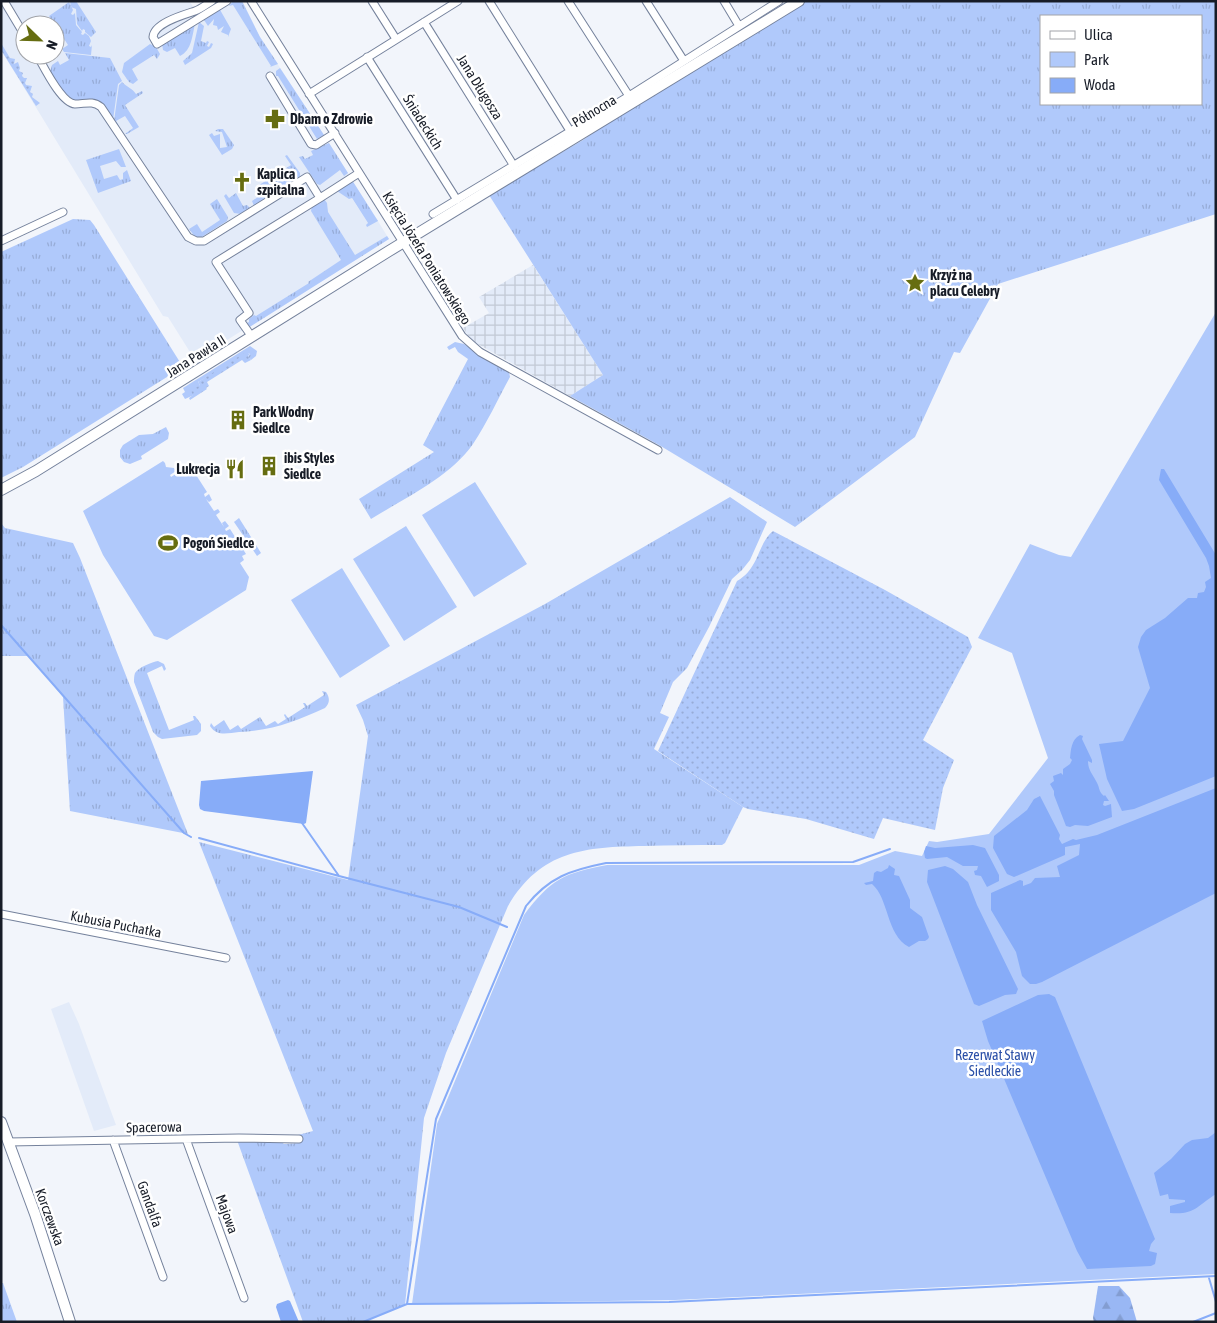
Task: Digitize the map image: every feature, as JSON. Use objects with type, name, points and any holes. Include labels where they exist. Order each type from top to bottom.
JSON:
[{"type":"main road","name":"Północna","points":[[403,243],[573,135],[799,1]]},
{"type":"main road","name":"Jana Pawła II","points":[[1,490],[36,471],[403,243]]},
{"type":"main road","name":"Korczewska","points":[[1,1122],[5,1138],[36,1217],[70,1322]]},
{"type":"street","points":[[4,1],[15,19]]},
{"type":"street","points":[[212,1],[196,10],[182,14],[156,29],[153,37],[157,44],[227,1]]},
{"type":"street","name":"Księcia Józefa Poniatowskiego","points":[[251,1],[462,336],[472,346],[658,450]]},
{"type":"street","points":[[372,1],[396,39]]},
{"type":"street","points":[[309,94],[458,1]]},
{"type":"street","points":[[489,1],[573,135]]},
{"type":"street","points":[[568,1],[629,96]]},
{"type":"street","points":[[646,1],[684,61]]},
{"type":"street","points":[[724,1],[739,26]]},
{"type":"street","name":"Północna","points":[[433,214],[514,166],[573,135],[629,96],[779,1]]},
{"type":"street","name":"Jana Długosza","points":[[424,22],[514,166]]},
{"type":"street","name":"Śniadeckich","points":[[367,57],[457,200]]},
{"type":"street","points":[[43,65],[66,101],[75,104],[96,103],[101,107],[188,237],[192,240],[204,241],[306,177],[320,198]]},
{"type":"street","points":[[270,76],[311,144],[316,145],[334,134]]},
{"type":"street","points":[[252,337],[240,320],[249,313],[216,262],[359,173]]},
{"type":"street","points":[[1,241],[63,212]]},
{"type":"street","name":"Kubusia Puchatka","points":[[1,914],[226,958]]},
{"type":"street","name":"Spacerowa","points":[[5,1138],[113,1140],[299,1139]]},
{"type":"street","name":"Majowa","points":[[186,1139],[244,1298]]},
{"type":"street","name":"Gandalfa","points":[[113,1140],[163,1277]]},
{"type":"shaded area","points":[[1,1],[189,1],[195,9],[209,1],[242,1],[260,37],[324,135],[318,139],[322,146],[329,143],[349,175],[344,186],[368,223],[376,218],[389,239],[248,327],[247,323],[244,325],[243,330],[195,360],[168,317],[163,316],[1,50]]},
{"type":"shaded area","points":[[533,265],[603,375],[570,396],[476,343],[463,328],[489,313],[479,297]]},
{"type":"shaded area","points":[[69,1002],[116,1125],[94,1131],[51,1009]]},
{"type":"green space","points":[[70,1],[76,1],[96,32],[91,37],[85,30],[83,29],[82,31],[77,24],[76,9],[71,7]]},
{"type":"green space","points":[[233,1],[242,1],[260,37],[278,64],[270,67],[233,5],[229,6]]},
{"type":"green space","points":[[805,1],[1216,1],[1216,214],[998,284],[960,353],[954,352],[915,437],[795,527],[659,445],[570,396],[603,375],[489,195],[583,140],[612,120]]},
{"type":"green space","points":[[69,2],[73,10],[71,14],[75,13],[76,25],[82,32],[81,34],[85,33],[89,36],[91,41],[89,46],[91,47],[92,45],[91,55],[65,52],[65,47],[68,45],[65,40],[65,15],[50,15]]},
{"type":"green space","points":[[219,8],[231,29],[228,37],[228,35],[221,32],[224,26],[218,30],[217,26],[213,25],[214,19],[208,26],[204,20],[200,20]]},
{"type":"green space","points":[[199,22],[204,26],[201,41],[209,42],[207,46],[209,47],[211,43],[213,44],[211,48],[185,65],[183,61],[192,53]]},
{"type":"green space","points":[[195,24],[191,42],[184,53],[180,56],[175,48],[167,52],[163,50],[162,44]]},
{"type":"green space","points":[[1,43],[10,58],[15,59],[14,64],[19,65],[19,71],[23,73],[22,76],[27,78],[26,85],[32,86],[30,92],[33,94],[32,97],[40,103],[36,106],[1,50]]},
{"type":"green space","points":[[150,44],[156,47],[160,54],[157,59],[154,55],[132,69],[138,80],[133,84],[129,82],[122,72],[124,63]]},
{"type":"green space","points":[[65,53],[110,58],[122,81],[118,84],[113,120],[102,104],[96,100],[75,101],[67,98],[50,72],[52,65],[65,65],[65,62],[69,60]]},
{"type":"green space","points":[[280,68],[324,135],[317,139],[278,76],[276,76],[276,71]]},
{"type":"green space","points":[[122,82],[136,94],[142,91],[143,93],[125,105],[139,127],[127,134],[125,134],[133,128],[125,116],[116,121],[119,126],[114,121],[119,85]]},
{"type":"green space","points":[[223,129],[234,145],[232,149],[222,155],[209,135],[212,133],[214,136],[220,134],[220,148],[227,147],[222,132],[215,131]]},
{"type":"green space","points":[[329,143],[348,173],[344,176],[340,170],[320,185],[317,184],[299,157],[303,156],[305,159],[313,155],[311,151]]},
{"type":"green space","points":[[119,149],[126,167],[121,167],[116,161],[100,166],[104,179],[117,175],[120,180],[123,179],[123,173],[127,170],[131,181],[98,193],[86,160]]},
{"type":"green space","points":[[287,155],[300,173],[300,176],[254,206],[252,201],[261,195],[256,187],[291,165],[285,156]]},
{"type":"green space","points":[[352,180],[378,221],[367,227],[368,223],[352,198],[349,199],[337,191]]},
{"type":"green space","points":[[236,193],[243,206],[247,205],[250,208],[241,214],[234,213],[224,196],[226,194],[229,198]]},
{"type":"green space","points":[[217,199],[228,217],[227,221],[200,238],[196,238],[189,229],[197,224],[202,232],[220,220],[210,204]]},
{"type":"green space","points":[[324,199],[327,203],[328,212],[355,255],[387,236],[389,239],[248,328],[247,323],[254,315],[256,316],[309,283],[341,260],[311,211],[312,206]]},
{"type":"green space","points":[[73,219],[90,220],[94,225],[183,367],[23,467],[1,478],[1,252]]},
{"type":"green space","name":"Rezerwat Stawy Siedleckie","points":[[1216,312],[1216,1274],[675,1300],[412,1304],[437,1124],[524,915],[551,885],[580,871],[607,865],[859,865],[895,851],[922,856],[929,841],[937,842],[989,834],[1048,758],[1012,653],[978,638],[1030,544],[1059,555],[1071,557]]},
{"type":"green space","points":[[455,342],[464,344],[509,372],[510,377],[483,428],[463,456],[440,477],[371,519],[359,499],[434,452],[423,445],[468,359],[458,352],[455,347],[449,350],[447,347]]},
{"type":"green space","points":[[250,346],[257,351],[256,356],[251,360],[248,356],[250,355],[249,353],[198,382],[200,385],[194,395],[185,399],[182,394],[185,392],[183,388]]},
{"type":"green space","points":[[246,352],[250,354],[248,356],[251,360],[245,363],[242,360],[207,382],[209,386],[207,389],[190,400],[189,398],[193,395],[191,391],[200,385],[198,382]]},
{"type":"green space","points":[[166,427],[169,433],[168,439],[141,456],[142,459],[130,464],[124,462],[120,457],[120,450],[123,445],[139,435],[153,434]]},
{"type":"green space","name":"Pogoń Siedlce","points":[[163,461],[166,467],[174,468],[176,471],[170,475],[171,477],[187,467],[188,469],[191,467],[207,492],[204,494],[205,497],[209,494],[212,500],[209,502],[206,499],[214,511],[218,509],[220,512],[216,515],[224,527],[222,523],[225,521],[229,526],[225,529],[226,531],[230,529],[246,554],[242,556],[244,560],[240,563],[249,577],[246,590],[167,640],[154,636],[103,555],[83,511]]},
{"type":"green space","points":[[475,482],[527,564],[474,597],[422,515]]},
{"type":"green space","points":[[730,497],[767,522],[750,560],[732,579],[687,668],[673,682],[660,713],[669,717],[654,749],[743,807],[725,843],[722,845],[603,848],[584,851],[566,855],[550,863],[535,873],[521,887],[508,906],[446,1053],[424,1118],[405,1305],[363,1322],[303,1322],[237,1140],[280,1141],[284,1144],[301,1143],[298,1135],[313,1131],[199,842],[348,880],[368,736],[356,705],[545,604]]},
{"type":"green space","points":[[239,518],[261,553],[257,556],[234,522]]},
{"type":"green space","points":[[1,523],[5,528],[73,543],[188,834],[70,811],[63,697],[29,656],[1,656]]},
{"type":"green space","points":[[406,526],[457,607],[404,641],[353,559]]},
{"type":"green space","points":[[773,531],[885,590],[968,637],[972,647],[923,740],[954,760],[943,788],[935,830],[883,818],[874,839],[806,819],[748,809],[658,751],[737,581],[750,570],[764,542]]},
{"type":"green space","points":[[342,568],[390,646],[340,678],[291,600]]},
{"type":"green space","points":[[158,661],[164,664],[166,669],[164,671],[162,666],[147,673],[169,730],[194,720],[193,716],[195,716],[201,724],[201,731],[197,735],[162,739],[153,732],[134,678],[135,673],[139,669]]},
{"type":"green space","points":[[322,691],[326,692],[329,698],[325,708],[284,724],[263,729],[227,733],[216,732],[210,726],[211,723],[214,727],[224,720],[230,730],[238,725],[241,729],[260,717],[266,726],[275,721],[278,724],[286,719],[285,714],[288,718],[305,707],[303,703],[307,706],[324,695]]},
{"type":"green space","points":[[1,1283],[3,1283],[17,1322],[1,1322]]},
{"type":"green space","points":[[1098,1286],[1119,1286],[1130,1298],[1137,1322],[1094,1322]]},
{"type":"water","points":[[1161,469],[1164,469],[1216,555],[1216,776],[1134,809],[1122,811],[1107,779],[1099,744],[1123,741],[1150,688],[1138,647],[1141,637],[1146,630],[1165,618],[1188,598],[1197,598],[1198,593],[1204,592],[1205,582],[1211,578],[1206,558],[1159,480]]},
{"type":"water","points":[[1080,735],[1083,736],[1082,739],[1092,760],[1092,763],[1088,761],[1089,769],[1101,792],[1109,801],[1104,801],[1103,805],[1111,804],[1112,817],[1088,826],[1075,825],[1070,827],[1066,826],[1050,784],[1054,781],[1053,776],[1061,773],[1063,775],[1063,769],[1070,764],[1072,760],[1070,758],[1072,745]]},
{"type":"water","points":[[313,771],[306,823],[304,824],[200,809],[201,781]]},
{"type":"water","points":[[1216,788],[1216,893],[1042,982],[1030,984],[1022,976],[1016,952],[991,910],[991,893],[1020,880],[1023,881],[1023,886],[1031,883],[1035,878],[1060,877],[1057,866],[1079,855],[1080,844],[1065,847],[1065,855],[1014,877],[1007,874],[993,848],[994,836],[1027,810],[1034,799],[1040,796],[1060,835],[1059,839],[1062,844],[1073,839],[1097,835]]},
{"type":"water","points":[[973,845],[985,848],[999,875],[999,881],[987,887],[981,876],[975,875],[974,871],[977,870],[978,866],[963,866],[947,857],[925,858],[926,846],[935,848]]},
{"type":"water","points":[[889,865],[895,869],[894,875],[899,876],[910,900],[910,908],[922,917],[929,937],[925,941],[919,941],[909,947],[896,934],[878,890],[872,884],[866,885],[864,883],[873,881],[874,873],[877,871],[881,872],[888,868]]},
{"type":"water","points":[[945,866],[953,869],[968,882],[977,905],[1018,989],[1016,994],[1005,995],[979,1006],[974,1004],[927,882],[928,870]]},
{"type":"water","points":[[1049,994],[1055,997],[1155,1239],[1149,1251],[1157,1253],[1155,1264],[1151,1266],[1087,1269],[1077,1251],[988,1041],[982,1021],[1038,995]]},
{"type":"water","points":[[1216,1132],[1216,1194],[1191,1211],[1170,1213],[1170,1206],[1185,1202],[1185,1200],[1169,1199],[1168,1194],[1160,1196],[1154,1173],[1185,1144],[1192,1140],[1208,1138]]},
{"type":"water","points":[[288,1300],[299,1322],[281,1322],[276,1307],[277,1304]]},
{"type":"waterway","points":[[1,625],[184,833],[191,837]]},
{"type":"waterway","points":[[302,823],[339,876],[459,907],[507,927]]},
{"type":"waterway","points":[[199,838],[339,876]]},
{"type":"waterway","points":[[407,1304],[436,1119],[526,906],[543,888],[552,881],[571,872],[606,863],[853,862],[890,849]]},
{"type":"waterway","points":[[363,1322],[407,1304],[669,1302],[1216,1276]]},
{"type":"waterway","points":[[1209,1278],[1216,1302]]},
{"type":"waterway","points":[[1193,1322],[1216,1313]]},
{"type":"place","name":"Dbam o Zdrowie","points":[[275,119]]},
{"type":"place","name":"Kaplica szpitalna","points":[[242,182]]},
{"type":"place","name":"Krzyż na placu Celebry","points":[[915,283]]},
{"type":"place","name":"Park Wodny Siedlce","points":[[238,420]]},
{"type":"place","name":"ibis Styles Siedlce","points":[[269,466]]},
{"type":"place","name":"Lukrecja","points":[[235,469]]},
{"type":"place","name":"Pogoń Siedlce","points":[[168,543]]}]
